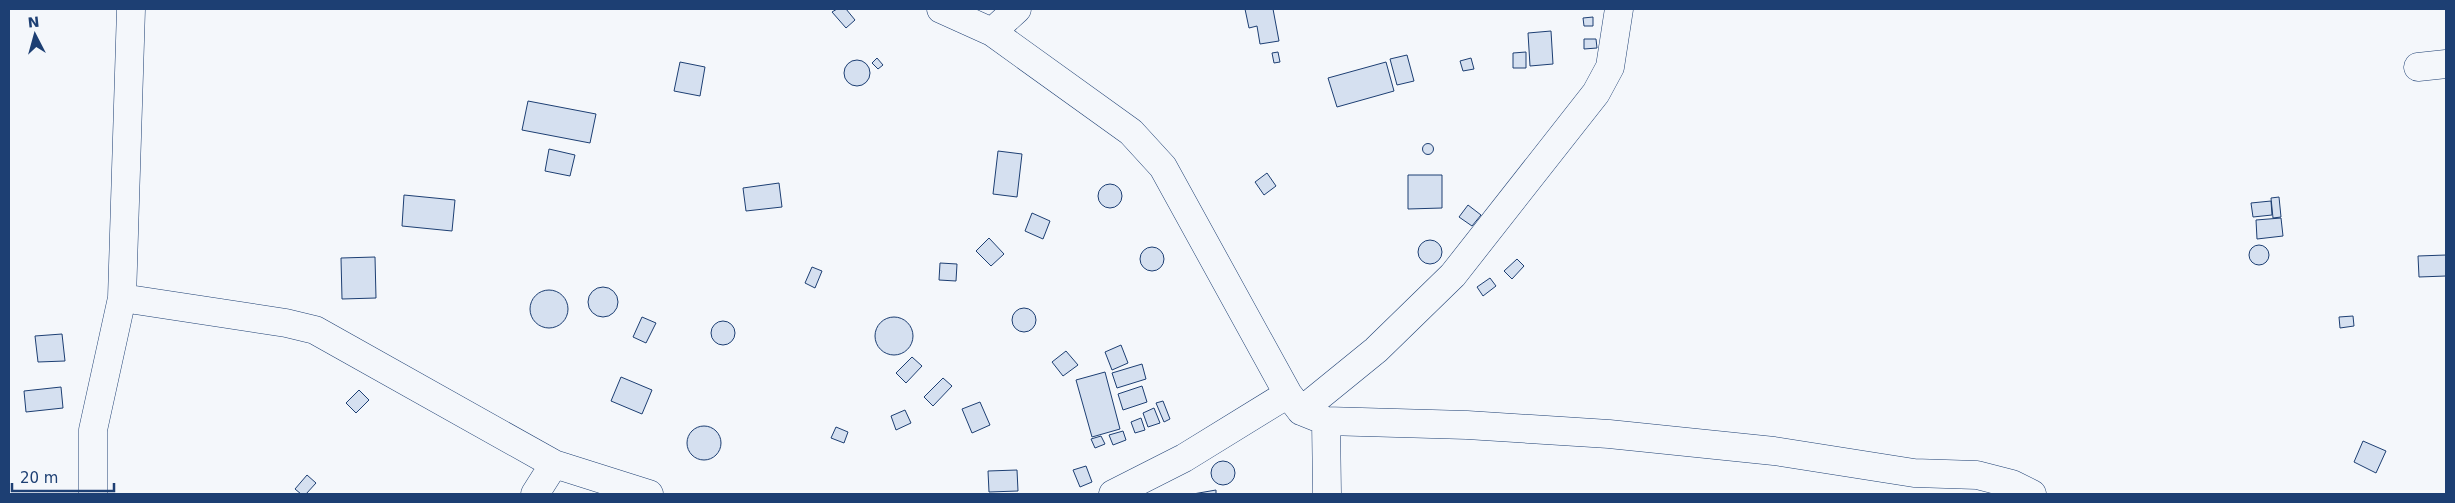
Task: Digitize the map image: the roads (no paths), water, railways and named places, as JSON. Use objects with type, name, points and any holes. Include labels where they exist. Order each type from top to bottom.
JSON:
[{"type":"street","points":[[93,494],[93,430],[122,298],[131,9]]},
{"type":"street","points":[[992,32],[1017,9]]},
{"type":"street","points":[[1113,494],[1184,458],[1305,409],[1376,350],[1453,275],[1596,93],[1610,67],[1620,9]]},
{"type":"street","points":[[948,10],[992,32],[1131,132],[1164,167],[1305,409],[1327,494]]},
{"type":"street","points":[[2418,67],[2446,64]]},
{"type":"street","points":[[122,298],[286,323],[314,330],[554,464],[649,494]]},
{"type":"street","points":[[1305,409],[1467,425],[1609,434],[1774,451],[1914,473],[1976,475],[2012,484],[2032,494]]},
{"type":"street","points":[[534,494],[554,464]]}]
